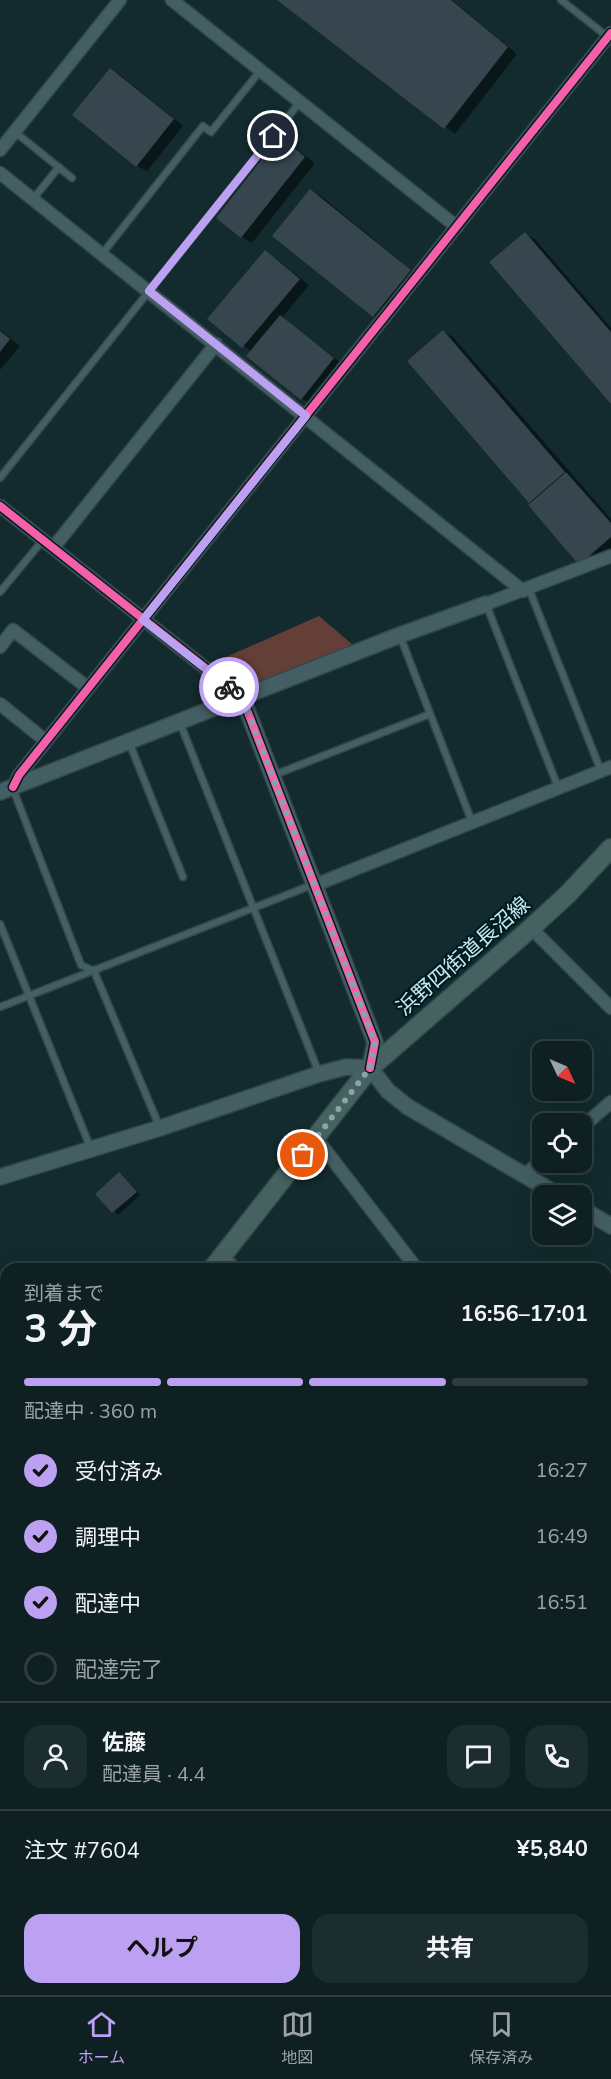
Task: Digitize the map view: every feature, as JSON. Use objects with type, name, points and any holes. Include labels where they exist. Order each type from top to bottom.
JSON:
[{"type":"main road","name":"浜野四街道長沼線","points":[[217,1263],[370,1068],[531,928],[568,894],[611,849]]},
{"type":"street","points":[[0,150],[120,0]]},
{"type":"street","points":[[172,0],[457,227]]},
{"type":"street","points":[[6,790],[610,36]]},
{"type":"street","points":[[0,172],[526,590]]},
{"type":"street","points":[[53,548],[216,344]]},
{"type":"street","points":[[0,506],[242,697],[375,1042],[370,1068]]},
{"type":"street","points":[[6,790],[611,556]]},
{"type":"street","points":[[0,647],[13,630],[88,688]]},
{"type":"street","points":[[0,704],[46,741]]},
{"type":"street","points":[[315,885],[606,769]]},
{"type":"street","points":[[531,928],[611,1008]]},
{"type":"street","points":[[0,1178],[346,1067],[370,1068],[397,1099],[542,1185]]},
{"type":"street","points":[[592,1118],[611,1102]]},
{"type":"street","points":[[316,1138],[412,1263]]},
{"type":"street","points":[[525,1175],[532,1169]]},
{"type":"street","points":[[592,1215],[611,1226]]},
{"type":"lane","points":[[561,0],[610,36]]},
{"type":"lane","points":[[102,254],[203,126],[211,132],[260,70]]},
{"type":"lane","points":[[0,478],[300,102]]},
{"type":"lane","points":[[15,132],[72,178]]},
{"type":"lane","points":[[33,199],[59,167]]},
{"type":"lane","points":[[0,592],[43,540]]},
{"type":"lane","points":[[526,590],[606,769]]},
{"type":"lane","points":[[486,604],[558,788]]},
{"type":"lane","points":[[400,636],[472,823]]},
{"type":"lane","points":[[272,776],[430,714]]},
{"type":"lane","points":[[180,722],[319,1074]]},
{"type":"lane","points":[[129,742],[183,877]]},
{"type":"lane","points":[[6,790],[81,965],[94,971],[160,1128]]},
{"type":"lane","points":[[0,1008],[315,885]]},
{"type":"lane","points":[[0,924],[91,1149]]},
{"type":"lane","points":[[224,1254],[234,1263]]},
{"type":"shaded area","points":[[319,616],[353,645],[257,685],[247,683],[215,662]]},
{"type":"building","points":[[277,0],[451,0],[508,47],[444,129]]},
{"type":"building","points":[[110,68],[174,119],[136,167],[72,115]]},
{"type":"building","points":[[280,136],[305,157],[241,238],[216,218]]},
{"type":"building","points":[[310,189],[411,270],[373,317],[272,236]]},
{"type":"building","points":[[525,232],[611,332],[611,404],[489,262]]},
{"type":"building","points":[[265,250],[300,279],[242,348],[207,319]]},
{"type":"building","points":[[280,315],[334,358],[301,400],[246,356]]},
{"type":"building","points":[[443,330],[565,472],[529,503],[407,361]]},
{"type":"building","points":[[0,331],[10,339],[0,352]]},
{"type":"building","points":[[566,472],[611,523],[611,537],[579,565],[528,505]]},
{"type":"building","points":[[119,1172],[137,1192],[112,1213],[95,1194]]},
{"type":"cycle path","points":[[13,787],[19,775],[611,33]]},
{"type":"cycle path","points":[[0,506],[242,697],[375,1042],[370,1068]]},
{"type":"way so far","points":[[229,687],[242,697],[375,1042],[370,1068],[303,1155]]},
{"type":"route","points":[[229,687],[143,620],[306,416],[149,291],[273,136]]}]
